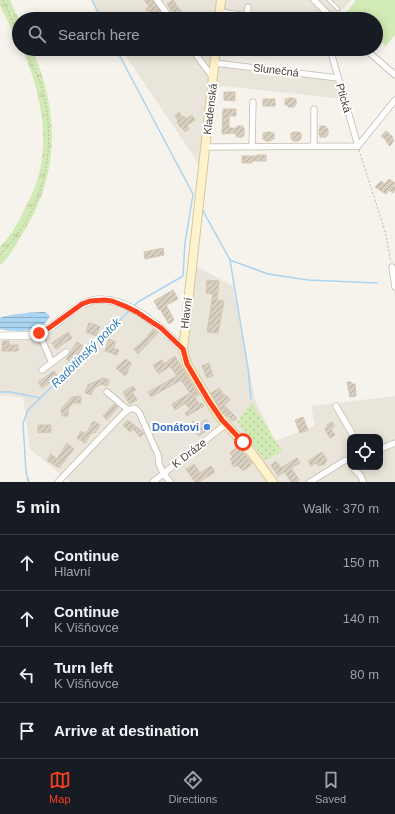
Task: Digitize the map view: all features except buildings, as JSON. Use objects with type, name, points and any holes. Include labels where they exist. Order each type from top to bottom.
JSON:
[{"type":"main road","points":[[220,12],[222,0]]},
{"type":"main road","name":"Kladenská","points":[[193,260],[216,56]]},
{"type":"main road","name":"Hlavní","points":[[193,260],[183,349],[186,359],[209,401],[226,424],[251,452],[273,482]]},
{"type":"street","points":[[157,0],[166,12]]},
{"type":"street","points":[[314,0],[324,10]]},
{"type":"street","points":[[248,6],[248,12]]},
{"type":"street","points":[[197,56],[213,78]]},
{"type":"street","name":"Ptická","points":[[332,56],[358,146]]},
{"type":"street","points":[[373,56],[395,75]]},
{"type":"street","name":"Slunečná","points":[[215,63],[338,78]]},
{"type":"street","points":[[205,147],[358,146],[395,100]]},
{"type":"street","points":[[252,102],[252,147]]},
{"type":"street","points":[[314,109],[314,146]]},
{"type":"street","points":[[392,267],[395,287]]},
{"type":"street","points":[[0,336],[30,335],[39,333],[84,303],[97,300],[108,300],[125,306],[144,316],[161,328],[183,349]]},
{"type":"street","points":[[39,333],[52,363]]},
{"type":"street","points":[[42,370],[66,352]]},
{"type":"street","points":[[106,392],[128,410]]},
{"type":"street","points":[[336,406],[352,434]]},
{"type":"street","points":[[58,482],[128,410],[134,408],[139,412],[158,454],[159,464],[163,473],[170,482]]},
{"type":"street","name":"K Dráze","points":[[152,482],[226,424]]},
{"type":"street","points":[[383,448],[395,443]]},
{"type":"street","points":[[310,482],[347,460]]},
{"type":"street","points":[[355,470],[361,476],[363,482]]},
{"type":"lane","points":[[329,0],[338,9]]},
{"type":"path","points":[[3,0],[12,20]]},
{"type":"path","points":[[0,255],[15,237],[35,204],[45,173],[49,148],[46,110],[40,84],[28,56]]},
{"type":"path","points":[[358,146],[385,231],[392,267]]},
{"type":"shaded area","points":[[91,0],[351,0],[340,12],[97,12]]},
{"type":"shaded area","points":[[126,56],[216,56],[215,64],[338,79],[344,99],[213,85],[203,170]]},
{"type":"shaded area","points":[[196,266],[233,286],[255,400],[275,441],[315,426],[311,406],[395,396],[395,482],[70,482],[30,449],[23,397],[0,396],[0,339],[37,339],[63,316],[78,306],[107,301],[138,313],[183,349]]},
{"type":"green space","points":[[0,0],[10,0],[15,12],[12,12],[12,30],[0,6]]},
{"type":"green space","points":[[356,0],[395,0],[395,35],[386,46],[383,44],[383,12],[347,12]]},
{"type":"green space","points":[[25,56],[35,56],[48,96],[52,144],[49,168],[43,191],[34,214],[12,252],[0,265],[0,246],[8,238],[33,192],[40,170],[43,150],[40,106]]},
{"type":"green space","points":[[252,403],[282,451],[265,461],[237,422]]},
{"type":"water","points":[[45,312],[50,316],[45,324],[38,328],[21,331],[0,329],[0,318],[15,314]]},
{"type":"waterway","name":"Radotínský potok","points":[[92,0],[98,12]]},
{"type":"waterway","name":"Radotínský potok","points":[[120,56],[193,194],[185,243],[183,276],[138,302],[134,306]]},
{"type":"waterway","points":[[202,209],[230,260],[268,274],[308,280],[377,283]]},
{"type":"waterway","points":[[230,260],[248,368],[251,399]]},
{"type":"waterway","name":"Radotínský potok","points":[[29,482],[26,472],[23,423],[28,410],[130,310]]},
{"type":"waterway","points":[[0,392],[10,392],[40,398]]},
{"type":"place","name":"Donátovi","points":[[207,427]]},
{"type":"route","points":[[39,333],[49,328],[82,304],[90,301],[112,301],[137,312],[161,328],[183,349],[187,364],[218,415],[243,442]]}]
